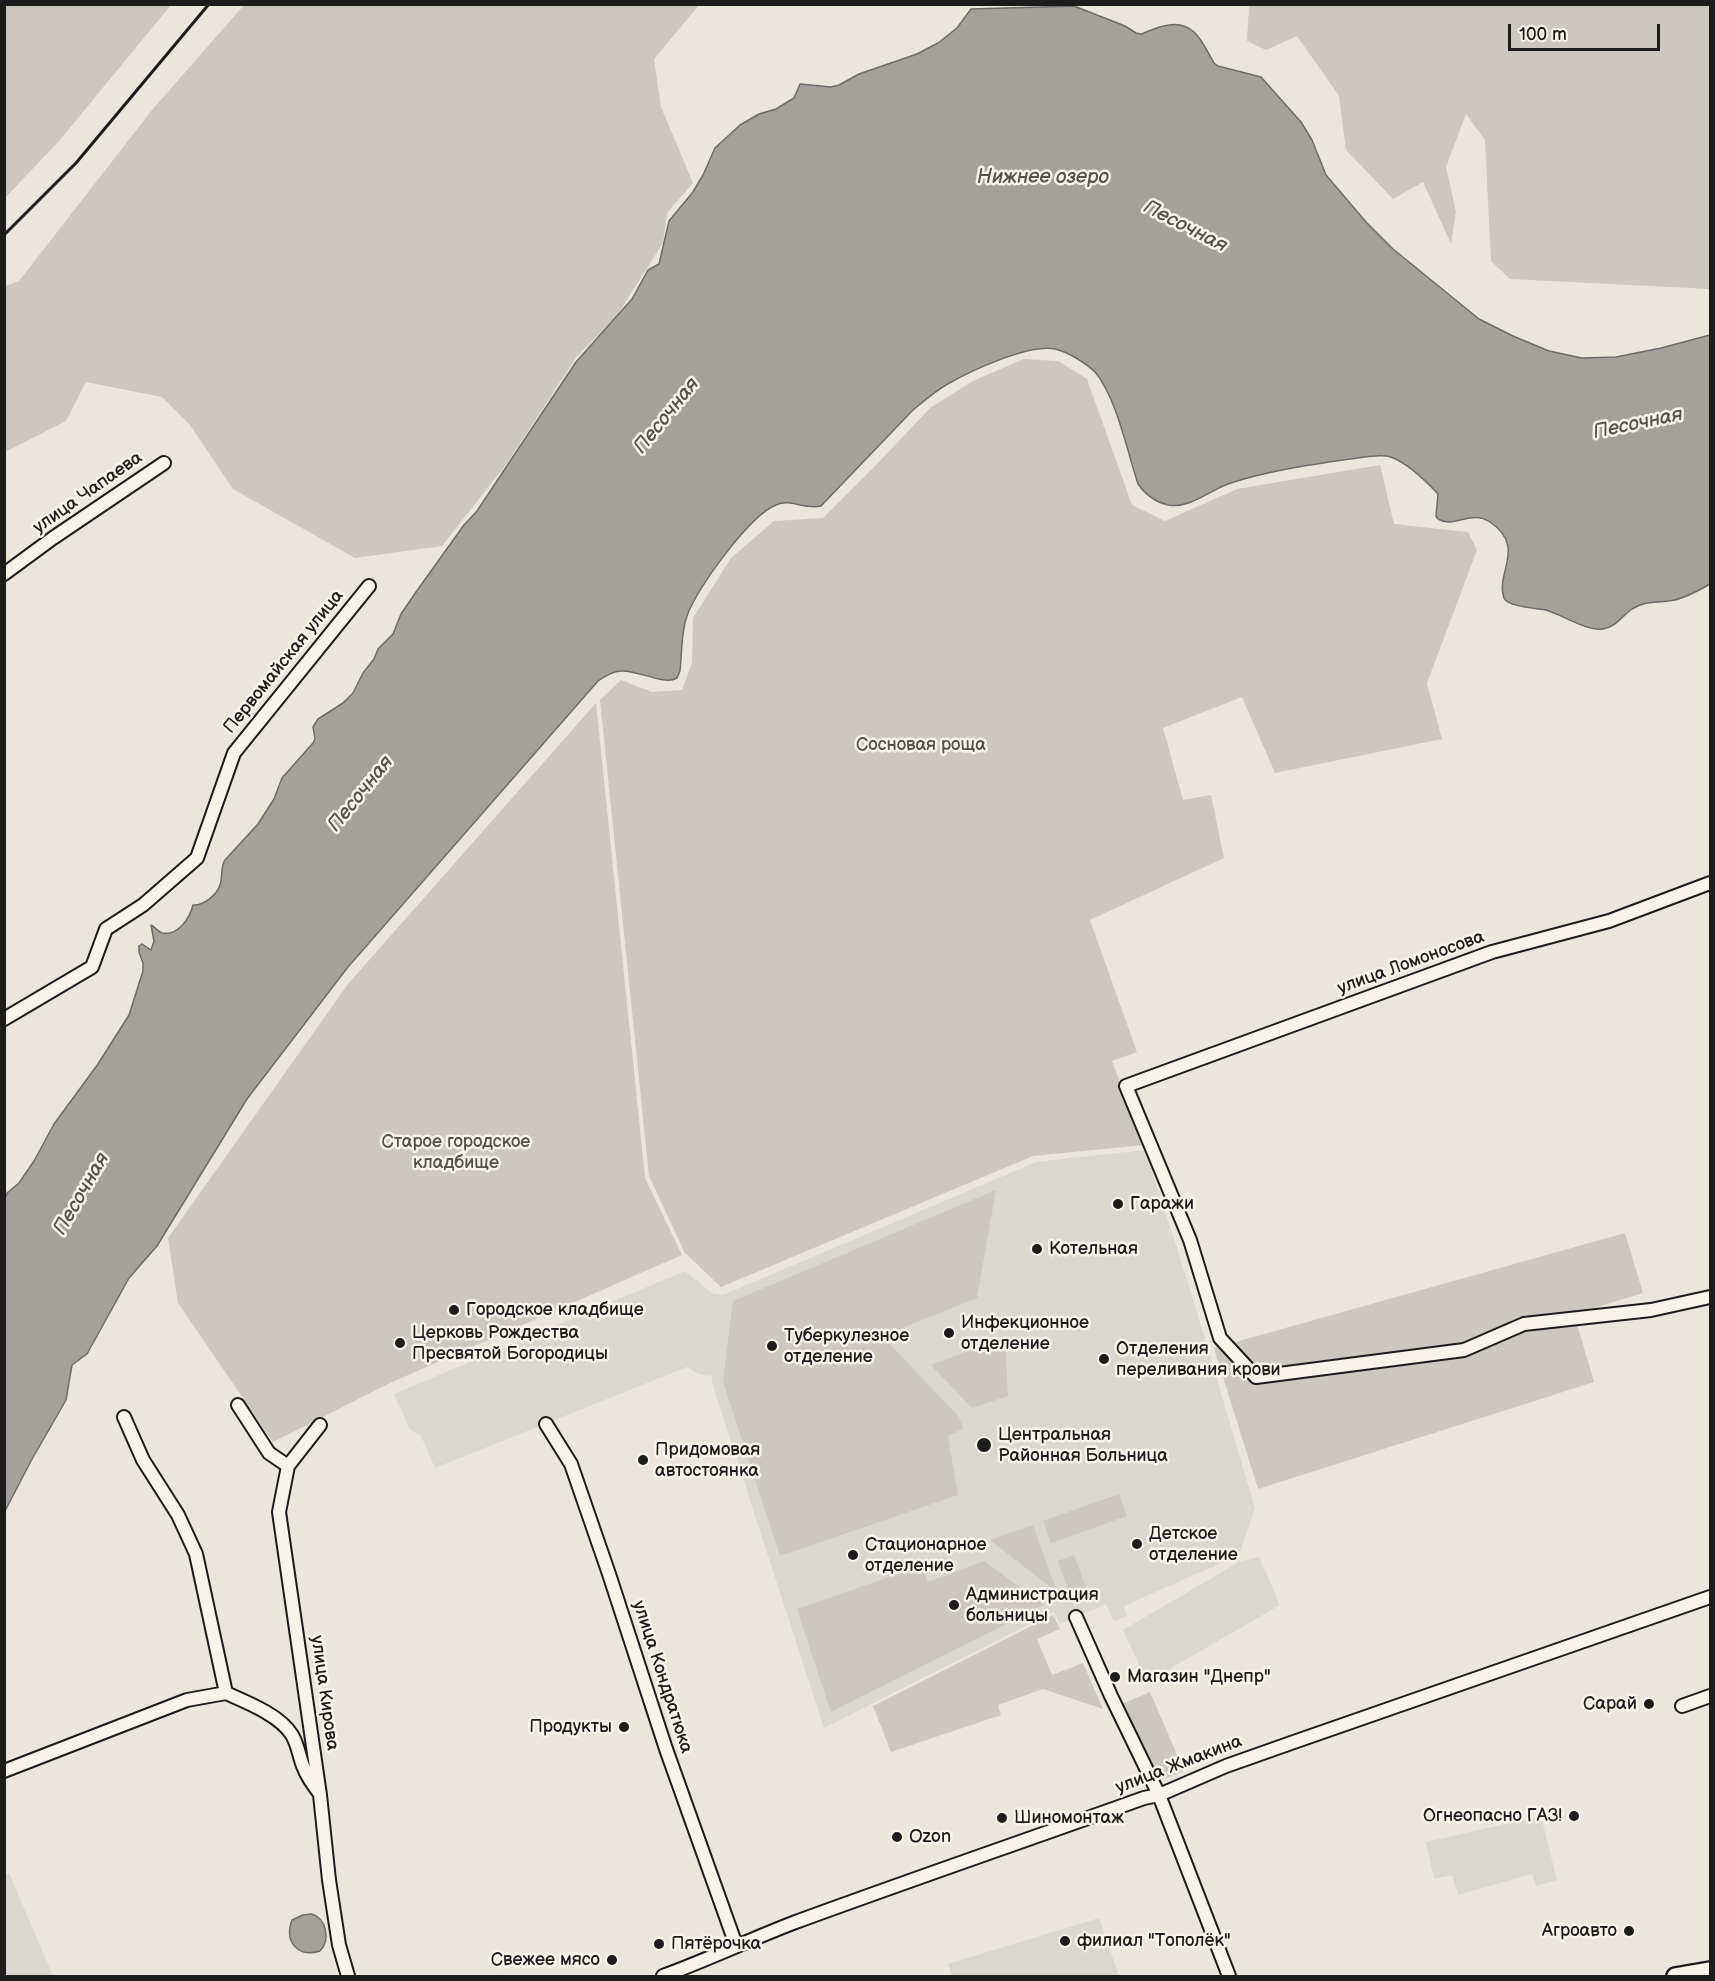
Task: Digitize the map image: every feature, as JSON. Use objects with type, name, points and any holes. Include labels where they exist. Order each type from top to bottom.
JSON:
[{"type":"main road","points":[[1675,1977],[1710,1970]]},
{"type":"street","name":"улица Чапаева","points":[[4,574],[164,463]]},
{"type":"street","name":"Первомайская улица","points":[[4,1019],[92,967],[106,929],[143,905],[198,858],[234,753],[369,586]]},
{"type":"street","name":"улица Ломоносова","points":[[1710,883],[1609,921],[1492,952],[1126,1086],[1190,1240],[1220,1338],[1256,1377],[1464,1350],[1524,1324],[1651,1310],[1710,1297]]},
{"type":"street","points":[[238,1405],[269,1453],[288,1466]]},
{"type":"street","points":[[124,1417],[143,1460],[178,1515],[196,1554],[226,1693]]},
{"type":"street","name":"улица Кондратюка","points":[[546,1424],[571,1464],[666,1749],[736,1945]]},
{"type":"street","name":"улица Кирова","points":[[320,1425],[288,1466],[279,1512],[320,1795],[328,1880],[339,1945],[348,1977]]},
{"type":"street","name":"улица Жмакина","points":[[663,1977],[736,1945],[942,1869],[1144,1798],[1159,1795],[1233,1764],[1710,1597]]},
{"type":"street","points":[[1076,1617],[1159,1795],[1229,1977]]},
{"type":"street","points":[[4,1771],[187,1700],[226,1693],[252,1704],[291,1733],[310,1782],[320,1795]]},
{"type":"street","points":[[1682,1706],[1710,1696]]},
{"type":"shaded area","name":"Центральная Районная Больница","points":[[1145,1150],[1191,1292],[1255,1508],[1239,1555],[1124,1606],[1127,1616],[1114,1621],[1106,1604],[1060,1624],[1054,1612],[824,1728],[712,1383],[712,1376],[701,1375],[687,1367],[435,1468],[421,1436],[410,1430],[394,1394],[685,1271],[712,1293],[723,1295],[1036,1162]]},
{"type":"shaded area","points":[[1259,1557],[1280,1605],[1147,1682],[1123,1630],[1239,1562]]},
{"type":"shaded area","points":[[1541,1816],[1557,1880],[1536,1886],[1532,1874],[1458,1895],[1452,1875],[1434,1879],[1426,1842]]},
{"type":"shaded area","points":[[9,1873],[53,1976],[5,1976],[4,1875]]},
{"type":"shaded area","name":"филиал \"Тополёк\"","points":[[1099,1918],[1119,1976],[952,1976],[948,1964]]},
{"type":"green space","points":[[5,4],[171,5],[59,141],[5,198]]},
{"type":"green space","points":[[244,5],[699,5],[654,59],[661,107],[693,183],[667,213],[663,243],[616,317],[577,356],[508,462],[442,546],[355,558],[233,489],[190,425],[162,397],[86,382],[66,421],[5,452],[5,286],[19,281],[152,110]]},
{"type":"green space","points":[[1249,5],[1710,5],[1710,289],[1510,279],[1491,261],[1485,140],[1466,114],[1446,167],[1456,212],[1451,244],[1423,182],[1393,199],[1346,150],[1339,96],[1297,36],[1266,50],[1247,41]]},
{"type":"green space","name":"Сосновая роща","points":[[1024,359],[1058,361],[1087,379],[1132,505],[1165,521],[1237,489],[1380,465],[1394,524],[1468,532],[1477,550],[1427,683],[1442,739],[1275,773],[1242,697],[1163,728],[1183,800],[1211,795],[1224,858],[1090,920],[1137,1052],[1112,1061],[1143,1145],[1033,1156],[721,1287],[685,1253],[649,1176],[600,700],[621,680],[652,692],[682,690],[692,663],[693,618],[731,558],[774,521],[823,518],[930,408],[973,381]]},
{"type":"green space","name":"Старое городское кладбище","points":[[596,703],[645,1178],[682,1255],[390,1383],[273,1442],[178,1303],[168,1238],[348,984]]},
{"type":"green space","points":[[996,1190],[977,1298],[882,1336],[959,1417],[963,1429],[948,1436],[958,1495],[780,1556],[723,1382],[733,1301]]},
{"type":"green space","points":[[1625,1233],[1643,1293],[1574,1314],[1594,1382],[1258,1489],[1214,1348]]},
{"type":"green space","points":[[1005,1337],[1008,1396],[972,1408],[931,1365]]},
{"type":"green space","points":[[1119,1494],[1127,1516],[1051,1543],[1043,1521]]},
{"type":"green space","points":[[1033,1525],[1057,1592],[990,1540]]},
{"type":"green space","points":[[1074,1555],[1087,1590],[1070,1596],[1058,1561]]},
{"type":"green space","points":[[984,1561],[1044,1605],[831,1712],[797,1609],[921,1566],[928,1582]]},
{"type":"green space","points":[[1053,1615],[1060,1629],[1037,1639],[1052,1675],[1083,1663],[1103,1709],[1043,1689],[998,1705],[1001,1715],[891,1752],[873,1706]]},
{"type":"green space","points":[[1150,1692],[1184,1771],[1157,1782],[1122,1704]]},
{"type":"water","name":"Нижнее озеро","points":[[1074,6],[1141,34],[1158,27],[1178,25],[1185,27],[1197,35],[1218,66],[1261,77],[1301,122],[1312,140],[1326,175],[1366,222],[1393,249],[1479,319],[1549,351],[1582,358],[1616,357],[1710,335],[1710,584],[1679,599],[1637,606],[1607,628],[1589,628],[1546,610],[1516,605],[1507,601],[1502,589],[1508,550],[1507,541],[1501,531],[1490,522],[1476,517],[1450,522],[1438,519],[1436,516],[1438,494],[1410,468],[1391,457],[1370,456],[1273,472],[1228,484],[1184,504],[1168,505],[1151,497],[1138,484],[1121,426],[1109,395],[1095,372],[1076,358],[1055,349],[1030,351],[999,360],[956,379],[913,410],[821,506],[808,507],[782,503],[765,512],[752,523],[725,554],[692,604],[684,629],[680,671],[677,678],[665,680],[635,672],[620,671],[609,674],[598,681],[348,967],[247,1099],[157,1246],[129,1278],[87,1354],[72,1365],[66,1400],[5,1511],[5,1199],[7,1193],[19,1183],[34,1161],[54,1124],[98,1064],[129,1015],[143,971],[139,946],[142,944],[151,950],[154,941],[151,925],[162,933],[174,932],[183,925],[193,905],[205,902],[216,892],[220,885],[225,860],[258,824],[274,799],[282,778],[313,743],[315,739],[313,727],[318,719],[343,703],[353,693],[378,649],[393,634],[401,614],[464,525],[477,511],[576,362],[632,299],[648,270],[659,264],[669,221],[693,192],[715,148],[740,125],[794,98],[800,84],[831,87],[839,85],[859,74],[917,54],[938,43],[957,28],[971,9]]},
{"type":"water","points":[[311,1914],[323,1924],[326,1935],[320,1951],[312,1953],[299,1950],[290,1935],[292,1920]]},
{"type":"railway","points":[[4,235],[76,163],[209,4]]},
{"type":"place","name":"Гаражи","points":[[1118,1204]]},
{"type":"place","name":"Котельная","points":[[1037,1249]]},
{"type":"place","name":"Городское кладбище","points":[[454,1310]]},
{"type":"place","name":"Инфекционное отделение","points":[[949,1333]]},
{"type":"place","name":"Церковь Рождества Пресвятой Богородицы","points":[[400,1343]]},
{"type":"place","name":"Туберкулезное отделение","points":[[772,1346]]},
{"type":"place","name":"Отделения переливания крови","points":[[1104,1359]]},
{"type":"place","name":"Центральная Районная Больница","points":[[984,1445]]},
{"type":"place","name":"Придомовая автостоянка","points":[[643,1460]]},
{"type":"place","name":"Детское отделение","points":[[1137,1544]]},
{"type":"place","name":"Стационарное отделение","points":[[853,1555]]},
{"type":"place","name":"Администрация больницы","points":[[954,1605]]},
{"type":"place","name":"Магазин \"Днепр\"","points":[[1115,1677]]},
{"type":"place","name":"Сарай","points":[[1649,1704]]},
{"type":"place","name":"Продукты","points":[[624,1727]]},
{"type":"place","name":"Огнеопасно ГАЗ!","points":[[1574,1816]]},
{"type":"place","name":"Шиномонтаж","points":[[1002,1818]]},
{"type":"place","name":"Ozon","points":[[897,1837]]},
{"type":"place","name":"Агроавто","points":[[1629,1931]]},
{"type":"place","name":"филиал \"Тополёк\"","points":[[1065,1941]]},
{"type":"place","name":"Пятёрочка","points":[[659,1944]]},
{"type":"place","name":"Свежее мясо","points":[[612,1960]]},
{"type":"water label","name":"Песочная","points":[[1185,227]]},
{"type":"water label","name":"Песочная","points":[[667,416]]},
{"type":"water label","name":"Песочная","points":[[1638,424]]},
{"type":"water label","name":"Песочная","points":[[361,794]]},
{"type":"water label","name":"Песочная","points":[[82,1194]]}]
